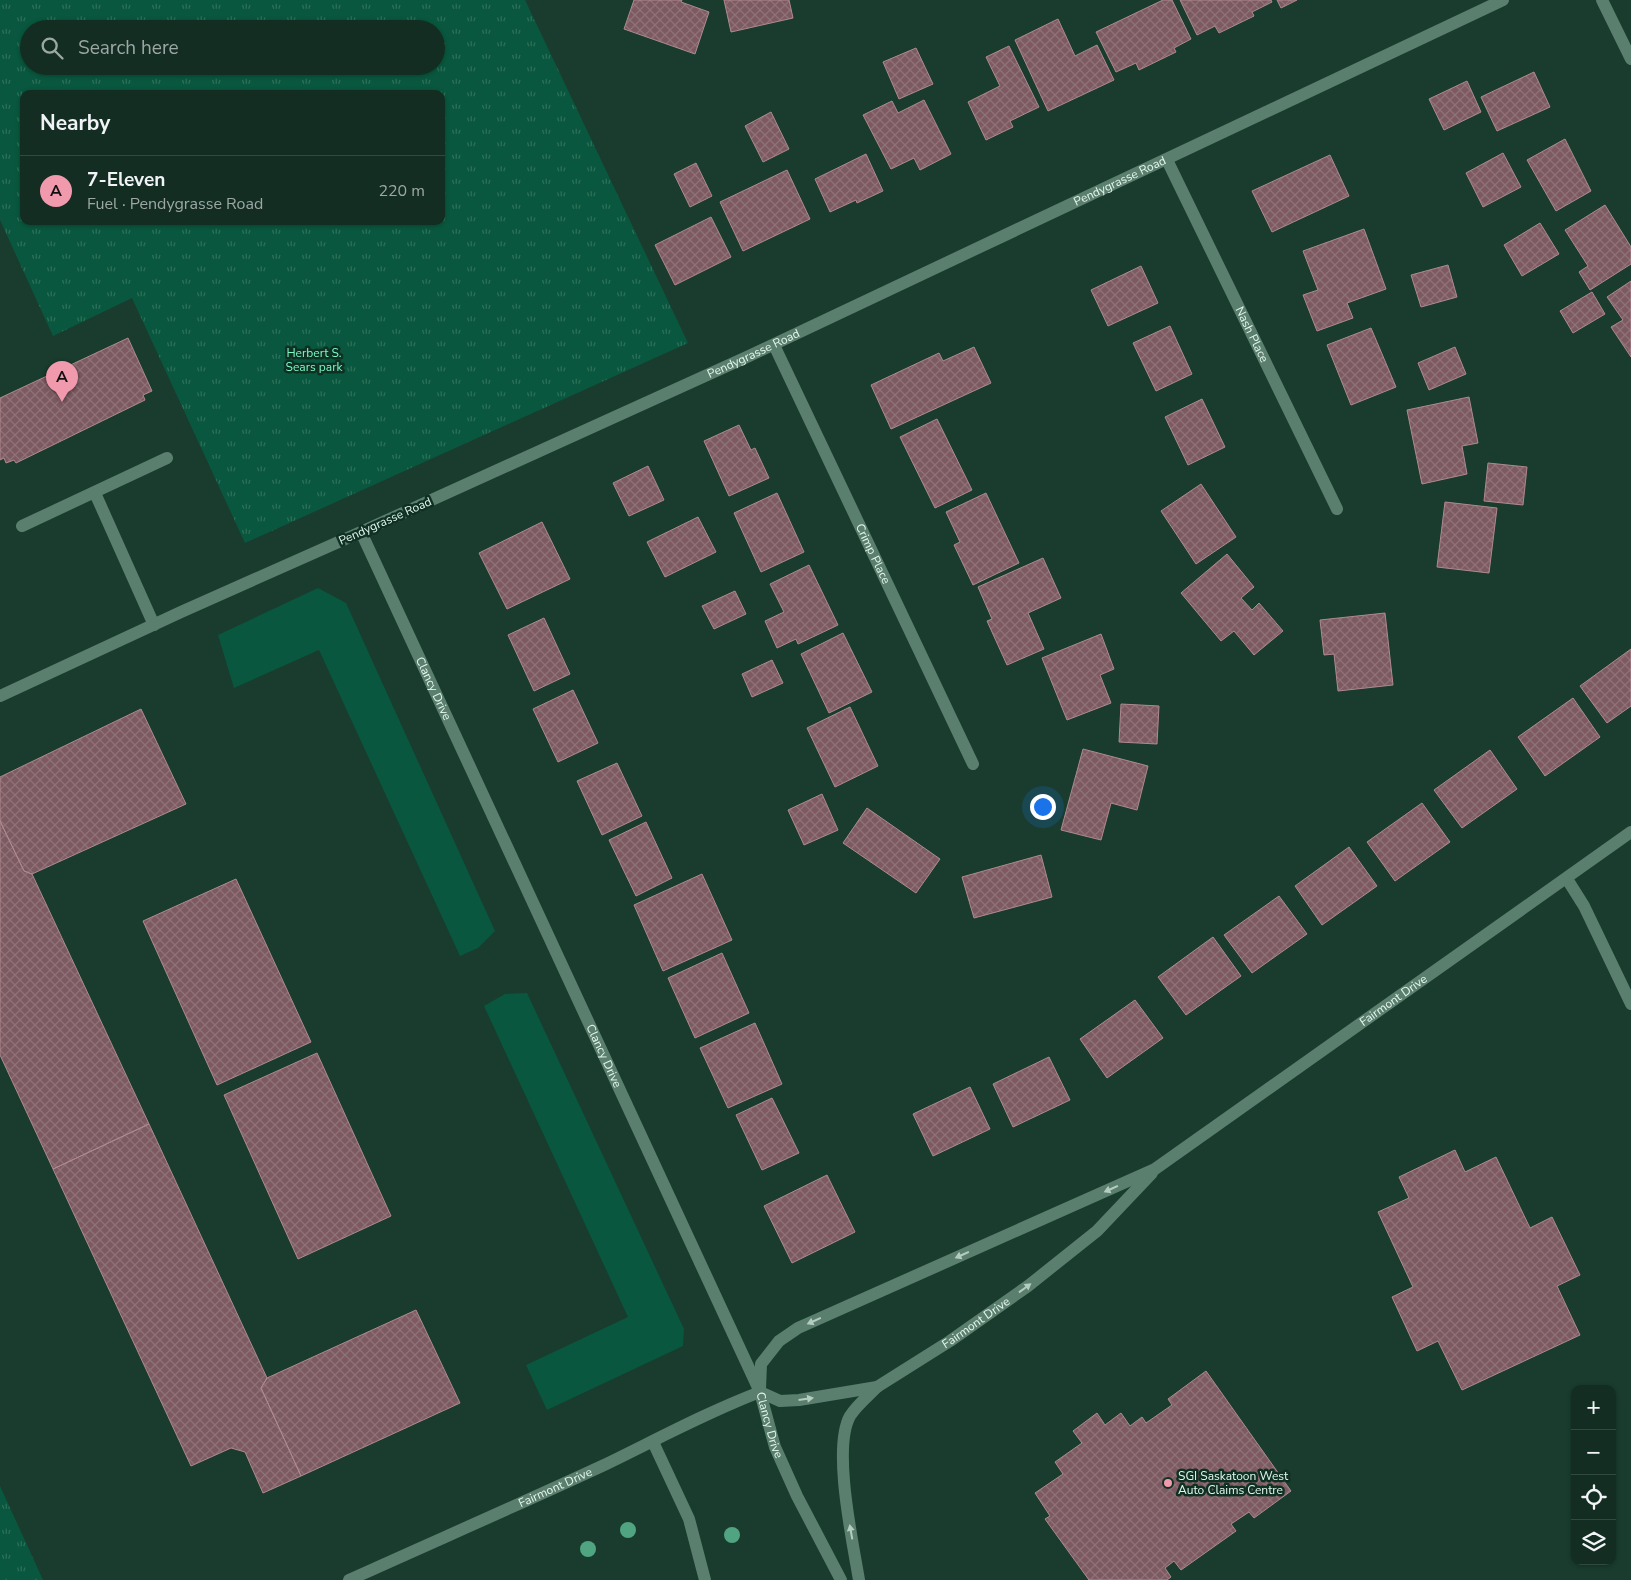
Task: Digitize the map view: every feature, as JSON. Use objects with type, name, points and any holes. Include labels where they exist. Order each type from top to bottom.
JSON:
[{"type":"street","name":"Pendygrasse Road","points":[[1,693],[774,345],[1503,0]]},
{"type":"street","points":[[1602,0],[1631,59]]},
{"type":"street","name":"Nash Place","points":[[1167,160],[1337,509]]},
{"type":"street","name":"Crimp Place","points":[[774,345],[973,764]]},
{"type":"street","points":[[22,526],[166,458]]},
{"type":"street","points":[[95,493],[154,625]]},
{"type":"street","name":"Clancy Drive","points":[[361,532],[760,1392],[774,1447],[797,1496],[841,1580]]},
{"type":"street","name":"Fairmont Drive","points":[[760,1392],[761,1364],[778,1341],[798,1328],[1155,1169],[1631,832]]},
{"type":"street","points":[[1567,879],[1584,906],[1631,1004]]},
{"type":"street","name":"Fairmont Drive","points":[[349,1580],[653,1442],[720,1407],[760,1392],[780,1401],[799,1400],[876,1388],[950,1341],[1048,1270],[1097,1231],[1155,1169]]},
{"type":"street","points":[[859,1580],[847,1508],[843,1470],[844,1445],[850,1416],[876,1388]]},
{"type":"street","points":[[653,1442],[689,1519],[705,1580]]},
{"type":"green space","name":"Herbert S. Sears park","points":[[0,0],[525,0],[688,343],[245,543],[132,298],[53,336],[0,220]]},
{"type":"green space","points":[[318,588],[346,603],[495,931],[478,948],[460,956],[319,650],[234,688],[218,635]]},
{"type":"green space","points":[[527,993],[684,1329],[683,1346],[547,1410],[526,1365],[628,1317],[484,1006],[505,994]]},
{"type":"green space","points":[[0,1486],[43,1580],[0,1580]]},
{"type":"building","points":[[634,0],[682,0],[681,2],[709,12],[695,54],[624,29]]},
{"type":"building","points":[[724,0],[789,0],[793,18],[731,32]]},
{"type":"building","points":[[1163,0],[1172,0],[1191,39],[1174,48],[1176,52],[1139,70],[1136,63],[1116,72],[1096,32]]},
{"type":"building","points":[[1180,0],[1271,0],[1272,2],[1252,12],[1254,16],[1219,33],[1215,26],[1197,35]]},
{"type":"building","points":[[1277,0],[1297,0],[1281,8]]},
{"type":"building","points":[[1058,19],[1075,56],[1097,45],[1114,80],[1048,111],[1015,40]]},
{"type":"building","points":[[1009,46],[1039,107],[1010,121],[1013,127],[986,140],[968,102],[1000,86],[986,57]]},
{"type":"building","points":[[916,48],[933,84],[899,99],[883,62]]},
{"type":"building","points":[[1534,72],[1550,107],[1497,131],[1481,97]]},
{"type":"building","points":[[1467,81],[1481,112],[1444,130],[1429,99]]},
{"type":"building","points":[[924,100],[951,154],[920,170],[914,158],[891,169],[863,115],[892,101],[898,113]]},
{"type":"building","points":[[771,112],[789,149],[763,162],[745,126]]},
{"type":"building","points":[[1565,139],[1591,191],[1556,211],[1527,160]]},
{"type":"building","points":[[1503,153],[1521,187],[1483,207],[1466,173]]},
{"type":"building","points":[[866,154],[883,191],[857,203],[856,200],[830,212],[815,179]]},
{"type":"building","points":[[1330,155],[1349,196],[1272,232],[1252,191]]},
{"type":"building","points":[[696,163],[712,196],[690,207],[674,174]]},
{"type":"building","points":[[787,170],[810,219],[743,251],[720,202]]},
{"type":"building","points":[[1605,205],[1631,247],[1631,264],[1590,290],[1579,272],[1588,266],[1565,230]]},
{"type":"building","points":[[711,217],[731,257],[675,285],[655,245]]},
{"type":"building","points":[[1540,223],[1559,254],[1522,276],[1504,245]]},
{"type":"building","points":[[1364,229],[1386,289],[1347,303],[1353,318],[1317,331],[1303,295],[1318,290],[1303,251]]},
{"type":"building","points":[[1448,265],[1457,297],[1421,307],[1411,275]]},
{"type":"building","points":[[1141,266],[1158,303],[1108,326],[1091,290]]},
{"type":"building","points":[[1631,281],[1631,357],[1611,327],[1623,320],[1607,297]]},
{"type":"building","points":[[1592,292],[1605,314],[1573,333],[1560,311]]},
{"type":"building","points":[[1170,326],[1192,374],[1156,391],[1133,343]]},
{"type":"building","points":[[1371,328],[1396,387],[1351,405],[1327,345]]},
{"type":"building","points":[[128,338],[152,391],[143,395],[145,400],[16,463],[14,460],[6,463],[4,458],[0,460],[0,398]]},
{"type":"building","points":[[974,347],[991,383],[891,429],[871,385],[939,353],[943,361]]},
{"type":"building","points":[[1455,347],[1466,374],[1429,390],[1418,363]]},
{"type":"building","points":[[1469,397],[1478,443],[1462,446],[1467,474],[1422,484],[1407,410]]},
{"type":"building","points":[[1202,399],[1225,447],[1188,465],[1165,417]]},
{"type":"building","points":[[937,419],[972,490],[935,508],[900,437]]},
{"type":"building","points":[[739,425],[751,450],[755,448],[769,478],[729,496],[704,441]]},
{"type":"building","points":[[1488,463],[1527,467],[1523,505],[1484,501]]},
{"type":"building","points":[[648,466],[664,500],[629,516],[613,483]]},
{"type":"building","points":[[1201,484],[1236,537],[1196,564],[1161,511]]},
{"type":"building","points":[[777,493],[804,552],[761,572],[734,513]]},
{"type":"building","points":[[986,493],[1019,563],[973,585],[954,545],[960,542],[946,512]]},
{"type":"building","points":[[1445,502],[1497,508],[1489,573],[1437,567]]},
{"type":"building","points":[[698,517],[716,552],[665,577],[647,542]]},
{"type":"building","points":[[542,522],[570,579],[507,609],[479,553]]},
{"type":"building","points":[[1227,554],[1254,587],[1241,598],[1252,610],[1259,603],[1283,631],[1254,655],[1234,631],[1221,641],[1181,593]]},
{"type":"building","points":[[1043,558],[1061,598],[1028,613],[1044,649],[1007,665],[987,621],[992,619],[978,587]]},
{"type":"building","points":[[809,565],[838,625],[798,644],[796,639],[777,648],[765,621],[784,612],[770,584]]},
{"type":"building","points":[[735,591],[746,614],[714,629],[702,606]]},
{"type":"building","points":[[1385,613],[1393,685],[1338,691],[1334,654],[1324,655],[1320,620]]},
{"type":"building","points":[[544,618],[570,674],[534,691],[508,635]]},
{"type":"building","points":[[843,633],[872,692],[829,713],[801,654]]},
{"type":"building","points":[[1101,634],[1114,669],[1100,675],[1111,703],[1067,720],[1042,658]]},
{"type":"building","points":[[1631,649],[1631,706],[1607,723],[1580,686]]},
{"type":"building","points":[[772,660],[783,683],[752,697],[742,674]]},
{"type":"building","points":[[573,690],[598,743],[558,762],[533,709]]},
{"type":"building","points":[[1573,698],[1600,737],[1545,776],[1518,737]]},
{"type":"building","points":[[1121,704],[1159,706],[1157,744],[1119,742]]},
{"type":"building","points":[[850,707],[878,766],[835,787],[807,728]]},
{"type":"building","points":[[141,709],[186,804],[32,874],[24,871],[0,821],[0,777]]},
{"type":"building","points":[[1083,749],[1148,766],[1137,810],[1111,803],[1101,840],[1061,830]]},
{"type":"building","points":[[1490,750],[1517,789],[1462,828],[1434,790]]},
{"type":"building","points":[[617,763],[642,816],[602,835],[577,781]]},
{"type":"building","points":[[822,794],[838,830],[804,845],[788,810]]},
{"type":"building","points":[[1422,803],[1450,842],[1395,881],[1367,842]]},
{"type":"building","points":[[867,808],[940,859],[916,893],[843,843]]},
{"type":"building","points":[[0,821],[24,871],[32,874],[149,1124],[53,1169],[0,1055]]},
{"type":"building","points":[[646,822],[672,878],[636,896],[609,840]]},
{"type":"building","points":[[1349,847],[1377,886],[1322,925],[1295,886]]},
{"type":"building","points":[[1041,855],[1052,897],[974,918],[962,877]]},
{"type":"building","points":[[702,874],[732,940],[663,971],[634,905]]},
{"type":"building","points":[[236,879],[311,1042],[217,1085],[143,921]]},
{"type":"building","points":[[1279,896],[1307,934],[1252,973],[1224,935]]},
{"type":"building","points":[[1213,937],[1241,976],[1186,1015],[1158,977]]},
{"type":"building","points":[[722,953],[749,1013],[695,1038],[668,978]]},
{"type":"building","points":[[1135,1000],[1163,1038],[1107,1078],[1080,1039]]},
{"type":"building","points":[[755,1023],[782,1084],[728,1108],[700,1048]]},
{"type":"building","points":[[317,1053],[391,1216],[298,1259],[224,1095]]},
{"type":"building","points":[[1049,1057],[1070,1100],[1013,1127],[993,1084]]},
{"type":"building","points":[[970,1087],[990,1129],[933,1156],[913,1114]]},
{"type":"building","points":[[772,1098],[799,1153],[762,1170],[736,1115]]},
{"type":"building","points":[[149,1124],[267,1378],[261,1388],[301,1476],[263,1493],[245,1452],[231,1448],[191,1466],[53,1169]]},
{"type":"building","points":[[1455,1150],[1465,1172],[1496,1157],[1530,1228],[1552,1217],[1580,1275],[1557,1286],[1580,1335],[1462,1390],[1438,1341],[1417,1351],[1392,1297],[1413,1287],[1378,1212],[1409,1198],[1399,1177]]},
{"type":"building","points":[[827,1175],[855,1232],[792,1263],[764,1206]]},
{"type":"building","points":[[416,1310],[460,1403],[301,1476],[261,1388],[267,1378]]},
{"type":"building","name":"SGI Saskatoon West Auto Claims Centre","points":[[1206,1371],[1291,1491],[1254,1518],[1249,1512],[1231,1524],[1236,1531],[1181,1570],[1174,1561],[1165,1568],[1171,1577],[1167,1580],[1089,1580],[1045,1519],[1050,1516],[1035,1493],[1063,1474],[1055,1462],[1082,1443],[1073,1431],[1097,1413],[1105,1425],[1121,1413],[1130,1426],[1142,1417],[1146,1423],[1172,1405],[1168,1399]]},
{"type":"place","name":"7-Eleven","points":[[62,402]]},
{"type":"place","name":"SGI Saskatoon West Auto Claims Centre","points":[[1168,1483]]}]
